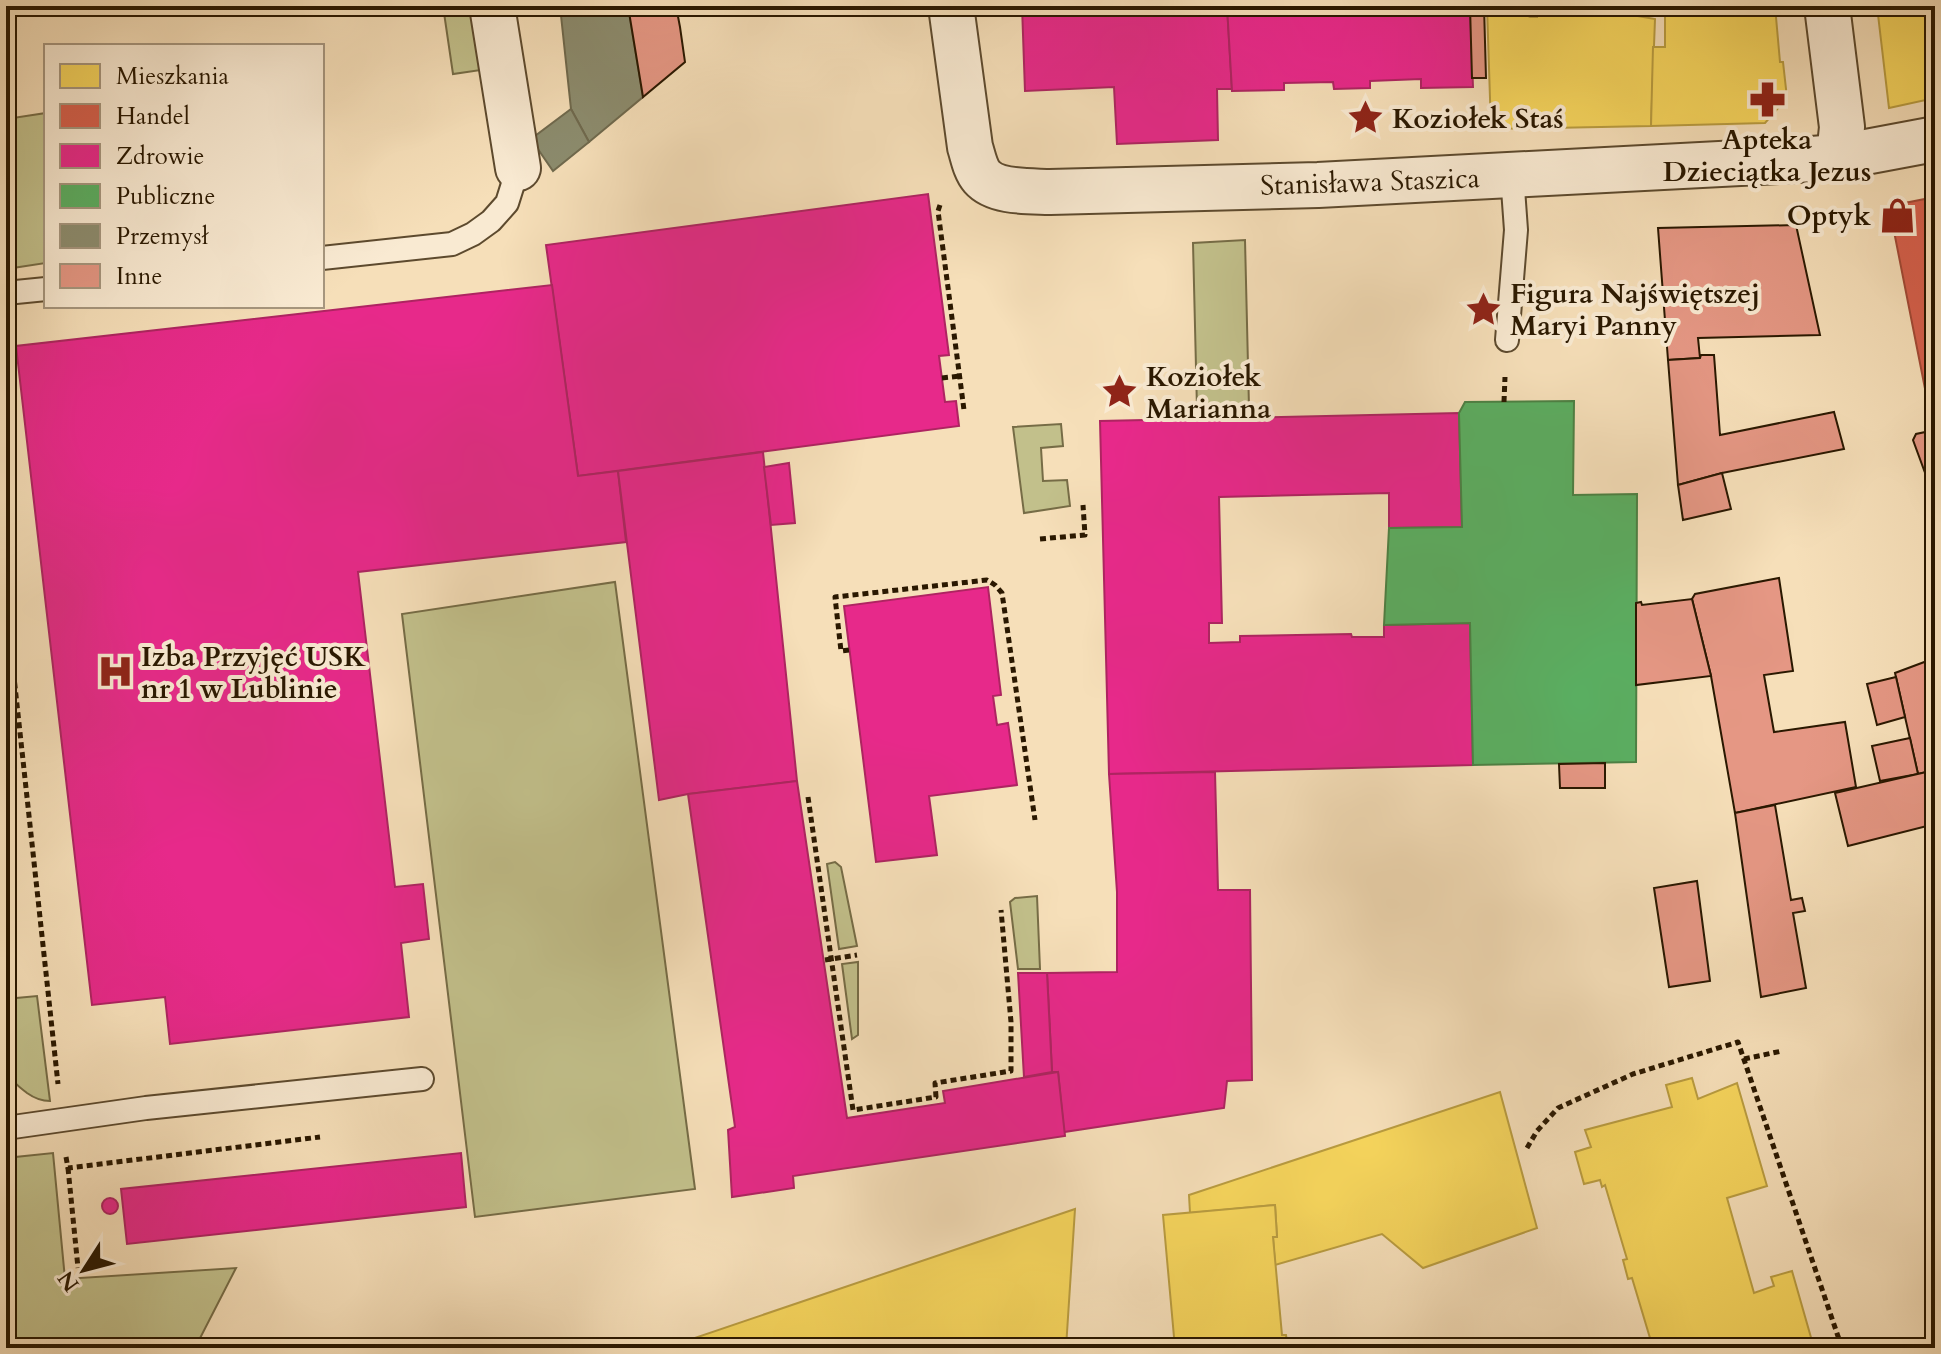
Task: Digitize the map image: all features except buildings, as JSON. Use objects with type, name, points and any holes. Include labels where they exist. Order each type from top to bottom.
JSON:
[{"type":"street","points":[[492,6],[518,168]]},
{"type":"street","name":"Stanisława Staszica","points":[[951,6],[972,156],[983,179],[1008,190],[1050,192],[1258,186],[1512,175],[1839,157],[1935,139]]},
{"type":"street","points":[[1827,6],[1842,127],[1839,157]]},
{"type":"lane","points":[[324,258],[452,244],[491,221],[507,203],[518,168]]},
{"type":"lane","points":[[1507,340],[1516,230],[1512,175]]},
{"type":"lane","points":[[6,293],[44,289]]},
{"type":"lane","points":[[6,1128],[146,1108],[422,1079]]},
{"type":"path","points":[[943,199],[938,211],[964,410]]},
{"type":"path","points":[[942,378],[960,376]]},
{"type":"path","points":[[1040,539],[1085,535],[1083,505]]},
{"type":"path","points":[[849,650],[841,651],[835,597],[987,580],[995,585],[1002,593],[1035,820]]},
{"type":"path","points":[[914,588],[914,597]]},
{"type":"path","points":[[6,603],[78,1268]]},
{"type":"path","points":[[808,797],[849,1110],[936,1097],[935,1083],[1011,1071],[1011,1022],[1001,910]]},
{"type":"path","points":[[828,960],[857,955]]},
{"type":"path","points":[[1527,1148],[1537,1131],[1558,1108],[1633,1074],[1738,1042],[1842,1348]]},
{"type":"path","points":[[1744,1059],[1782,1051]]},
{"type":"path","points":[[68,1168],[320,1137]]},
{"type":"shaded area","points":[[443,6],[470,6],[481,70],[453,74]]},
{"type":"shaded area","points":[[44,113],[44,263],[6,269],[6,119]]},
{"type":"shaded area","points":[[1245,240],[1249,407],[1197,409],[1193,243]]},
{"type":"shaded area","points":[[1061,424],[1063,446],[1041,448],[1043,481],[1067,480],[1070,506],[1024,513],[1013,427]]},
{"type":"shaded area","points":[[615,582],[695,1189],[475,1217],[402,614]]},
{"type":"shaded area","points":[[835,862],[841,867],[857,946],[839,949],[827,864]]},
{"type":"shaded area","points":[[1037,896],[1040,969],[1018,969],[1010,902],[1015,898]]},
{"type":"shaded area","points":[[858,962],[858,1035],[852,1039],[842,964]]},
{"type":"shaded area","points":[[37,996],[50,1101],[35,1098],[19,1087],[8,1064],[6,999]]},
{"type":"shaded area","points":[[53,1153],[65,1279],[236,1268],[195,1348],[6,1348],[6,1158]]},
{"type":"place","name":"Apteka Dzieciątka Jezus","points":[[1767,99]]},
{"type":"place","name":"Koziołek Staś","points":[[1366,118]]},
{"type":"place","name":"Optyk","points":[[1897,215]]},
{"type":"place","name":"Figura Najświętszej Maryi Panny","points":[[1484,309]]},
{"type":"place","name":"Koziołek Marianna","points":[[1120,392]]},
{"type":"place","name":"Izba Przyjęć USK nr 1 w Lublinie","points":[[115,672]]}]
